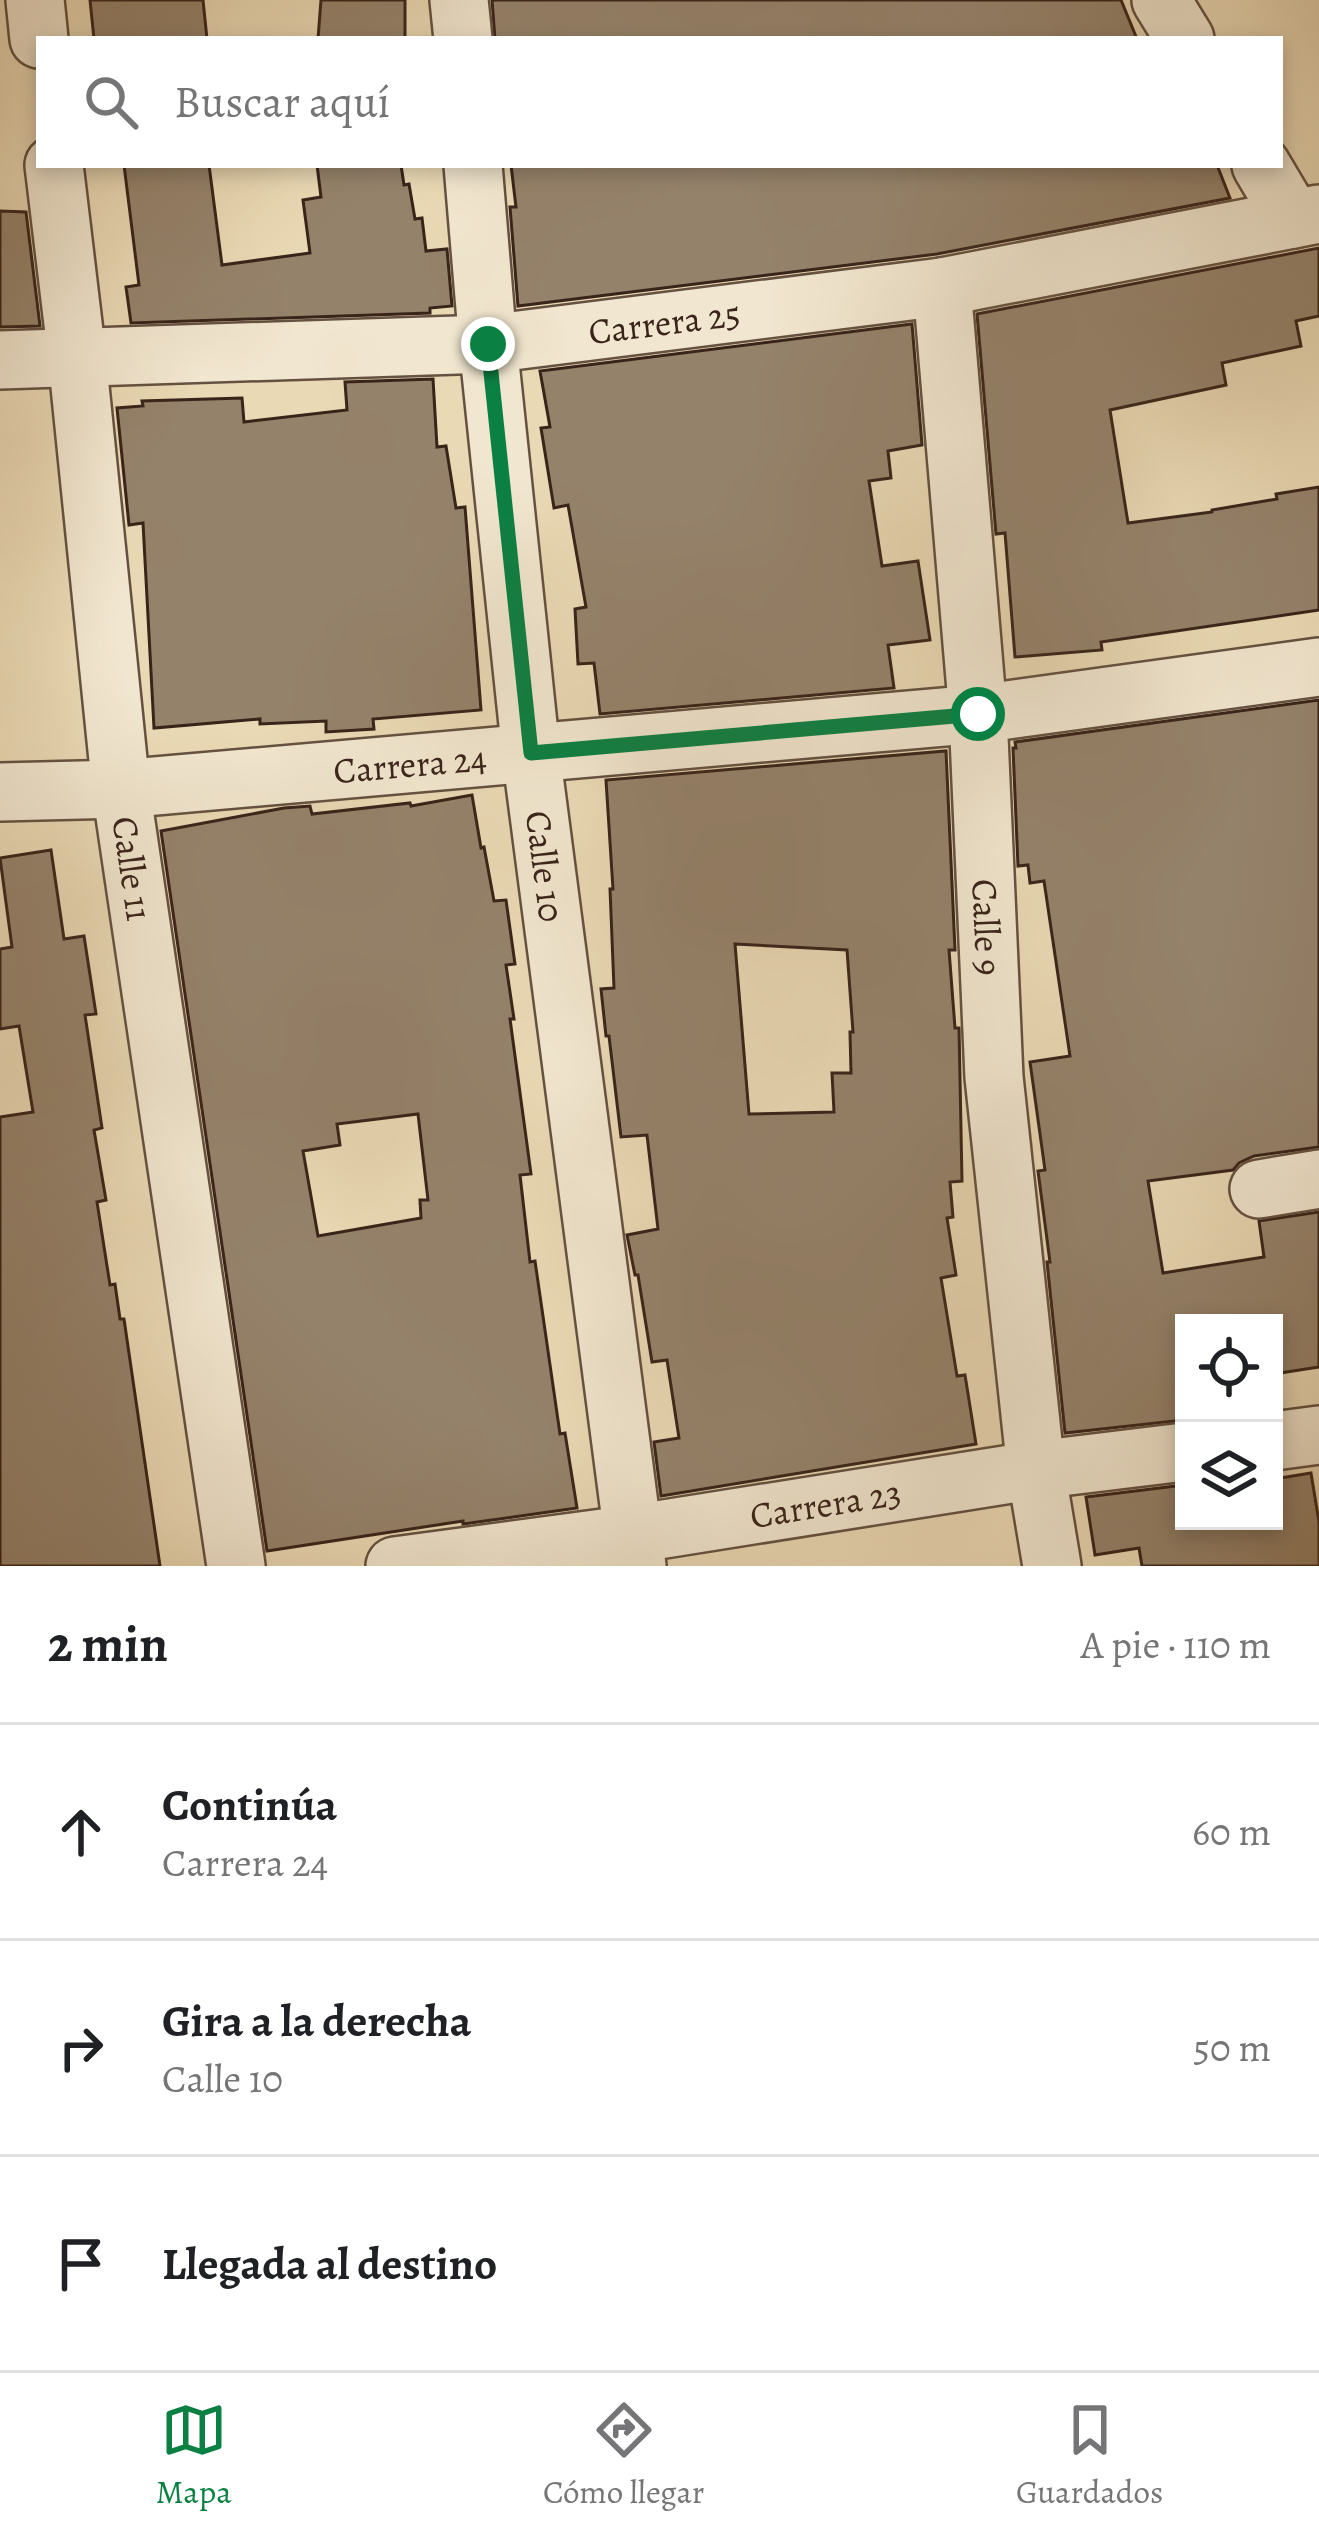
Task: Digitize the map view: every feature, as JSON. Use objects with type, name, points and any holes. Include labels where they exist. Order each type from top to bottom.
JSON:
[{"type":"street","points":[[34,0],[39,36]]},
{"type":"street","points":[[459,0],[463,36]]},
{"type":"street","points":[[1161,0],[1183,36]]},
{"type":"street","name":"Calle 11","points":[[54,168],[121,789],[236,1566]]},
{"type":"street","name":"Calle 10","points":[[473,168],[531,753],[635,1550]]},
{"type":"street","points":[[1264,168],[1306,216]]},
{"type":"street","name":"Carrera 25","points":[[0,360],[488,344],[941,287],[1306,216]]},
{"type":"street","name":"Calle 9","points":[[941,287],[978,714],[994,1077],[1036,1470],[1052,1566]]},
{"type":"street","name":"Carrera 24","points":[[0,793],[121,789],[978,714],[1319,667]]},
{"type":"street","points":[[1258,1189],[1319,1179]]},
{"type":"street","points":[[1283,1440],[1319,1435]]},
{"type":"street","name":"Carrera 23","points":[[395,1566],[635,1550],[1036,1470],[1175,1453]]},
{"type":"building","points":[[90,0],[203,0],[207,36],[94,36]]},
{"type":"building","points":[[321,0],[405,0],[405,36],[318,36]]},
{"type":"building","points":[[492,0],[1121,0],[1136,36],[495,36]]},
{"type":"building","points":[[124,168],[209,168],[222,265],[310,253],[303,200],[321,197],[317,168],[401,168],[415,219],[422,218],[426,251],[447,249],[452,306],[430,308],[430,313],[131,323],[126,287],[139,285]]},
{"type":"building","points":[[511,168],[1218,168],[1230,198],[937,254],[518,306],[510,207],[516,207]]},
{"type":"building","points":[[0,211],[26,212],[40,326],[0,327]]},
{"type":"building","points":[[1319,248],[1319,316],[1296,321],[1301,346],[1222,363],[1226,385],[1110,410],[1128,523],[1212,512],[1319,487],[1319,610],[1101,642],[1102,650],[1015,657],[1005,533],[996,534],[977,314]]},
{"type":"building","points":[[912,324],[922,445],[888,451],[891,478],[869,481],[882,566],[918,561],[930,640],[888,645],[894,688],[600,714],[594,663],[578,664],[575,609],[586,607],[568,505],[554,508],[541,428],[550,427],[540,371]]},
{"type":"building","points":[[433,379],[437,447],[446,446],[456,508],[465,507],[481,710],[373,719],[374,729],[326,732],[326,721],[260,724],[260,719],[154,728],[143,523],[129,525],[117,408],[143,406],[142,401],[242,398],[244,422],[347,410],[345,382]]},
{"type":"building","points":[[1319,700],[1319,1147],[1254,1156],[1233,1170],[1148,1181],[1163,1273],[1264,1257],[1259,1221],[1319,1212],[1319,1367],[1283,1373],[1283,1314],[1175,1314],[1175,1421],[1065,1433],[1038,1171],[1045,1170],[1030,1062],[1070,1056],[1044,881],[1030,883],[1028,865],[1018,866],[1015,742]]},
{"type":"building","points":[[946,751],[955,950],[949,950],[955,1028],[959,1028],[962,1181],[950,1182],[953,1217],[947,1218],[956,1275],[941,1278],[957,1376],[965,1375],[976,1444],[661,1496],[654,1442],[679,1438],[667,1360],[652,1362],[627,1235],[658,1229],[647,1135],[621,1137],[606,1036],[601,989],[614,988],[606,780]],"holes":[[[735,944],[847,950],[851,1073],[832,1073],[834,1112],[749,1114]]]},
{"type":"building","points":[[472,795],[494,901],[506,900],[515,964],[506,965],[514,1019],[510,1019],[531,1174],[520,1175],[530,1262],[535,1261],[560,1434],[565,1433],[577,1508],[267,1551],[161,831],[284,808],[310,806],[312,814],[411,806]],"holes":[[[418,1114],[428,1200],[420,1200],[421,1218],[318,1236],[303,1151],[340,1145],[337,1124]]]},
{"type":"building","points":[[51,850],[64,939],[84,936],[96,1014],[85,1015],[102,1128],[94,1130],[106,1200],[97,1202],[110,1285],[115,1284],[120,1319],[124,1319],[160,1566],[0,1566],[0,1117],[33,1112],[19,1026],[0,1029],[0,949],[12,947],[0,858]]},
{"type":"building","points":[[1311,1473],[1319,1522],[1319,1566],[1142,1566],[1139,1548],[1095,1555],[1086,1497],[1175,1486],[1175,1530],[1283,1530],[1283,1478]]},
{"type":"route","points":[[488,344],[531,753],[978,714]]}]
